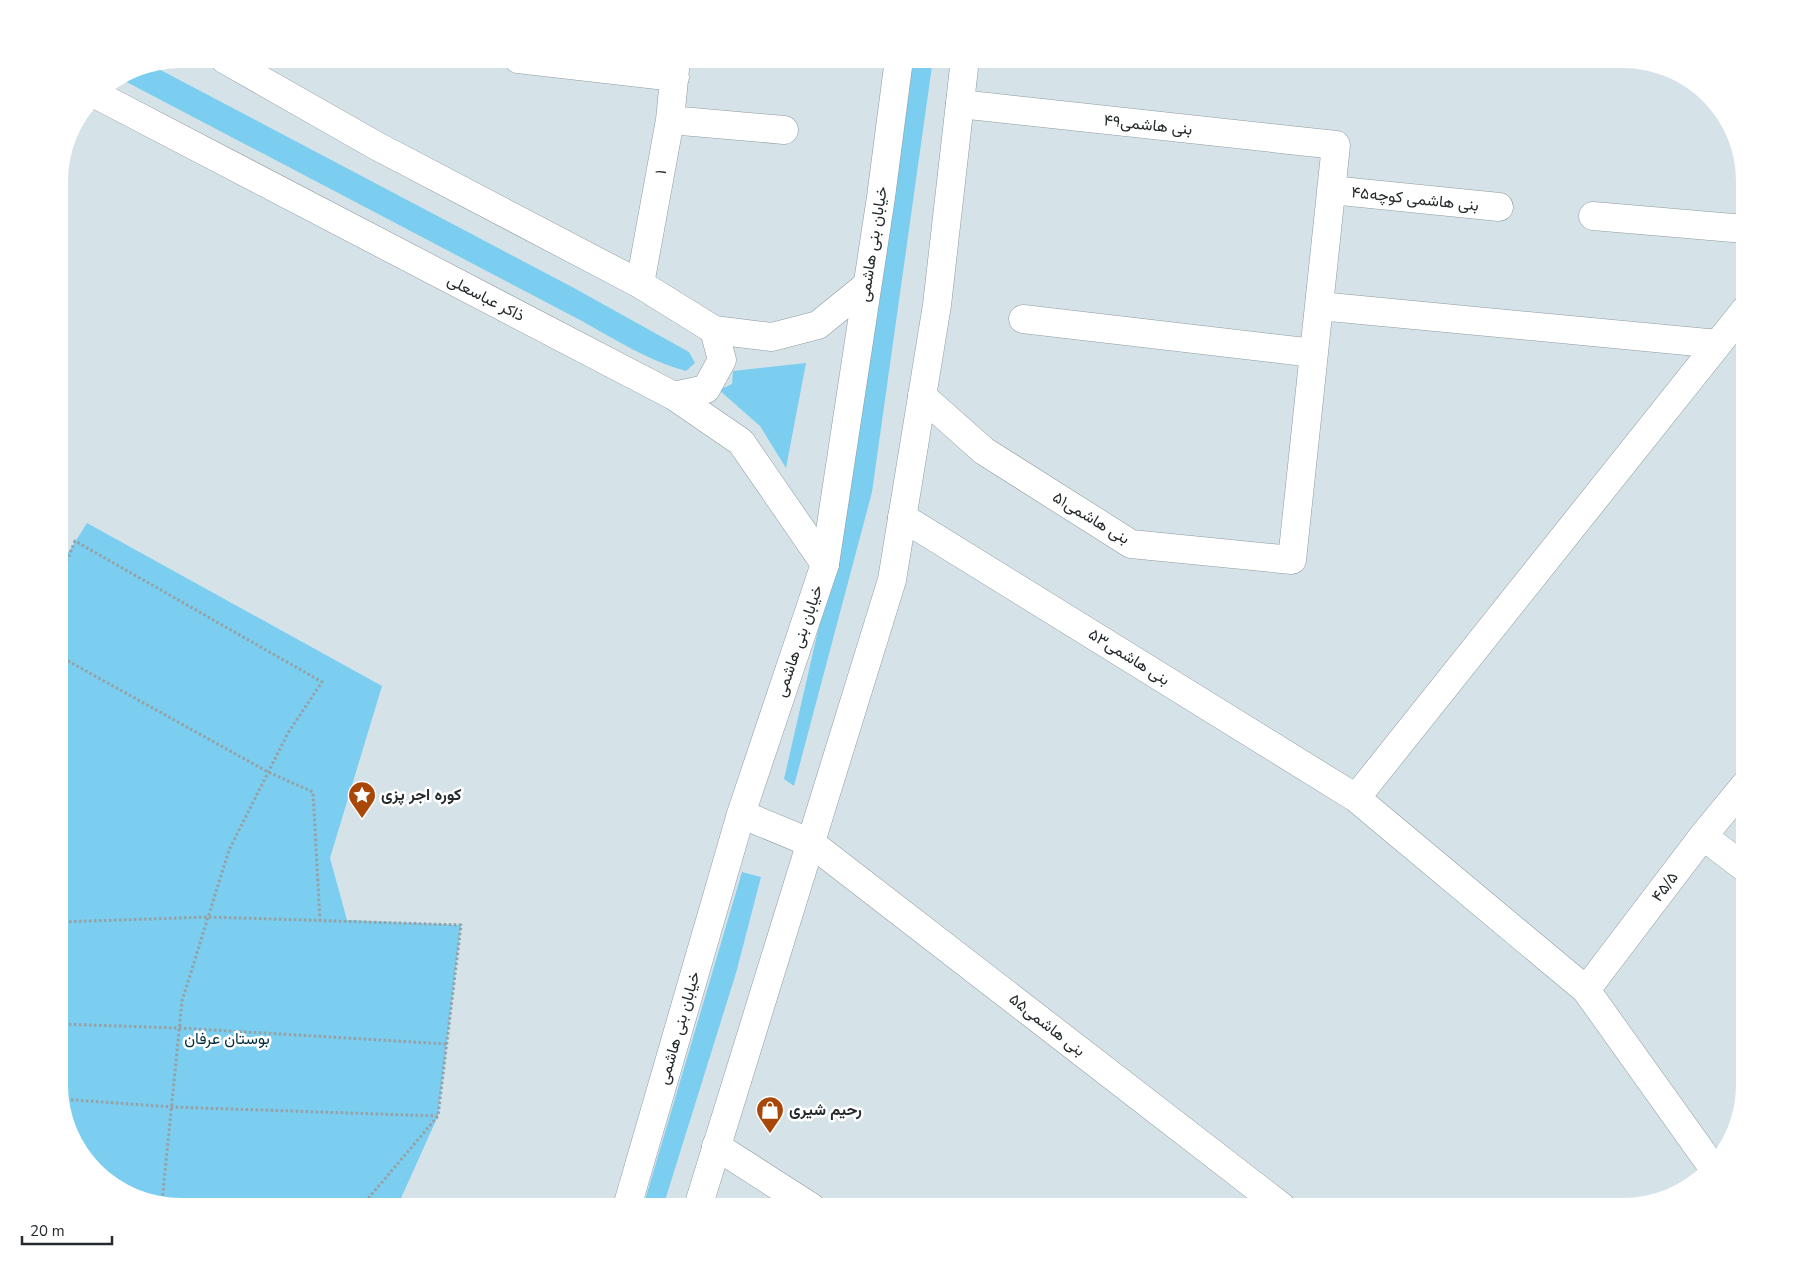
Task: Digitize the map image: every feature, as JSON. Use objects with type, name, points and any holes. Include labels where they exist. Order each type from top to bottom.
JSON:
[{"type":"street","points":[[240,68],[375,145],[640,284],[714,330],[772,337],[818,325],[866,286]]},
{"type":"street","name":"۱","points":[[640,284],[670,120],[676,68]]},
{"type":"street","name":"خیابان بنی هاشمی","points":[[630,1198],[741,814],[825,564],[881,196],[898,68]]},
{"type":"street","points":[[701,1198],[892,580],[937,306],[964,68]]},
{"type":"street","name":"ذاکر عباسعلی","points":[[104,98],[674,396],[741,442],[825,564]]},
{"type":"street","name":"بنی هاشمی۴۹","points":[[960,104],[1336,145],[1331,190]]},
{"type":"street","points":[[670,120],[784,130]]},
{"type":"street","points":[[1023,320],[1314,353],[1331,190]]},
{"type":"street","name":"بنی هاشمی کوچه۴۵","points":[[1331,190],[1499,207]]},
{"type":"street","points":[[1594,216],[1736,228]]},
{"type":"street","points":[[1319,306],[1718,344]]},
{"type":"street","points":[[1356,798],[1736,321]]},
{"type":"street","points":[[674,396],[706,389],[722,360],[714,330]]},
{"type":"street","name":"بنی هاشمی۵۱","points":[[922,396],[984,451],[1131,544],[1292,560],[1314,353]]},
{"type":"street","name":"بنی هاشمی۵۳","points":[[902,517],[1356,798],[1586,990],[1708,1160]]},
{"type":"street","name":"۴۵/۵","points":[[1586,990],[1703,836],[1736,796]]},
{"type":"street","name":"بنی هاشمی۵۵","points":[[741,814],[811,843],[1270,1198]]},
{"type":"street","points":[[1703,836],[1736,861]]},
{"type":"street","points":[[716,1146],[797,1198]]},
{"type":"path","points":[[68,558],[75,541],[322,682],[288,733],[229,850],[208,917],[182,1001],[162,1197]]},
{"type":"path","points":[[68,661],[268,772],[313,792],[320,921]]},
{"type":"path","points":[[68,922],[208,917],[461,925],[438,1116],[369,1198]]},
{"type":"path","points":[[68,1024],[180,1028],[447,1044]]},
{"type":"path","points":[[69,1100],[172,1107],[438,1116]]},
{"type":"green space","points":[[911,68],[932,68],[872,492],[794,786],[784,779],[839,539]]},
{"type":"green space","points":[[160,70],[574,288],[689,352],[695,363],[686,371],[672,367],[620,343],[582,321],[126,82],[137,76]]},
{"type":"green space","points":[[806,363],[786,468],[760,426],[719,390],[732,384],[733,371]]},
{"type":"green space","name":"بوستان عرفان","points":[[87,523],[382,686],[330,858],[347,920],[461,925],[438,1116],[401,1198],[166,1198],[151,1195],[131,1187],[112,1175],[91,1154],[76,1129],[71,1115],[68,1093],[68,553]]},
{"type":"green space","points":[[742,872],[761,877],[736,973],[666,1198],[646,1198]]},
{"type":"place","name":"کوره اجر پزی","points":[[362,819]]},
{"type":"place","name":"رحیم شیری","points":[[770,1134]]}]
